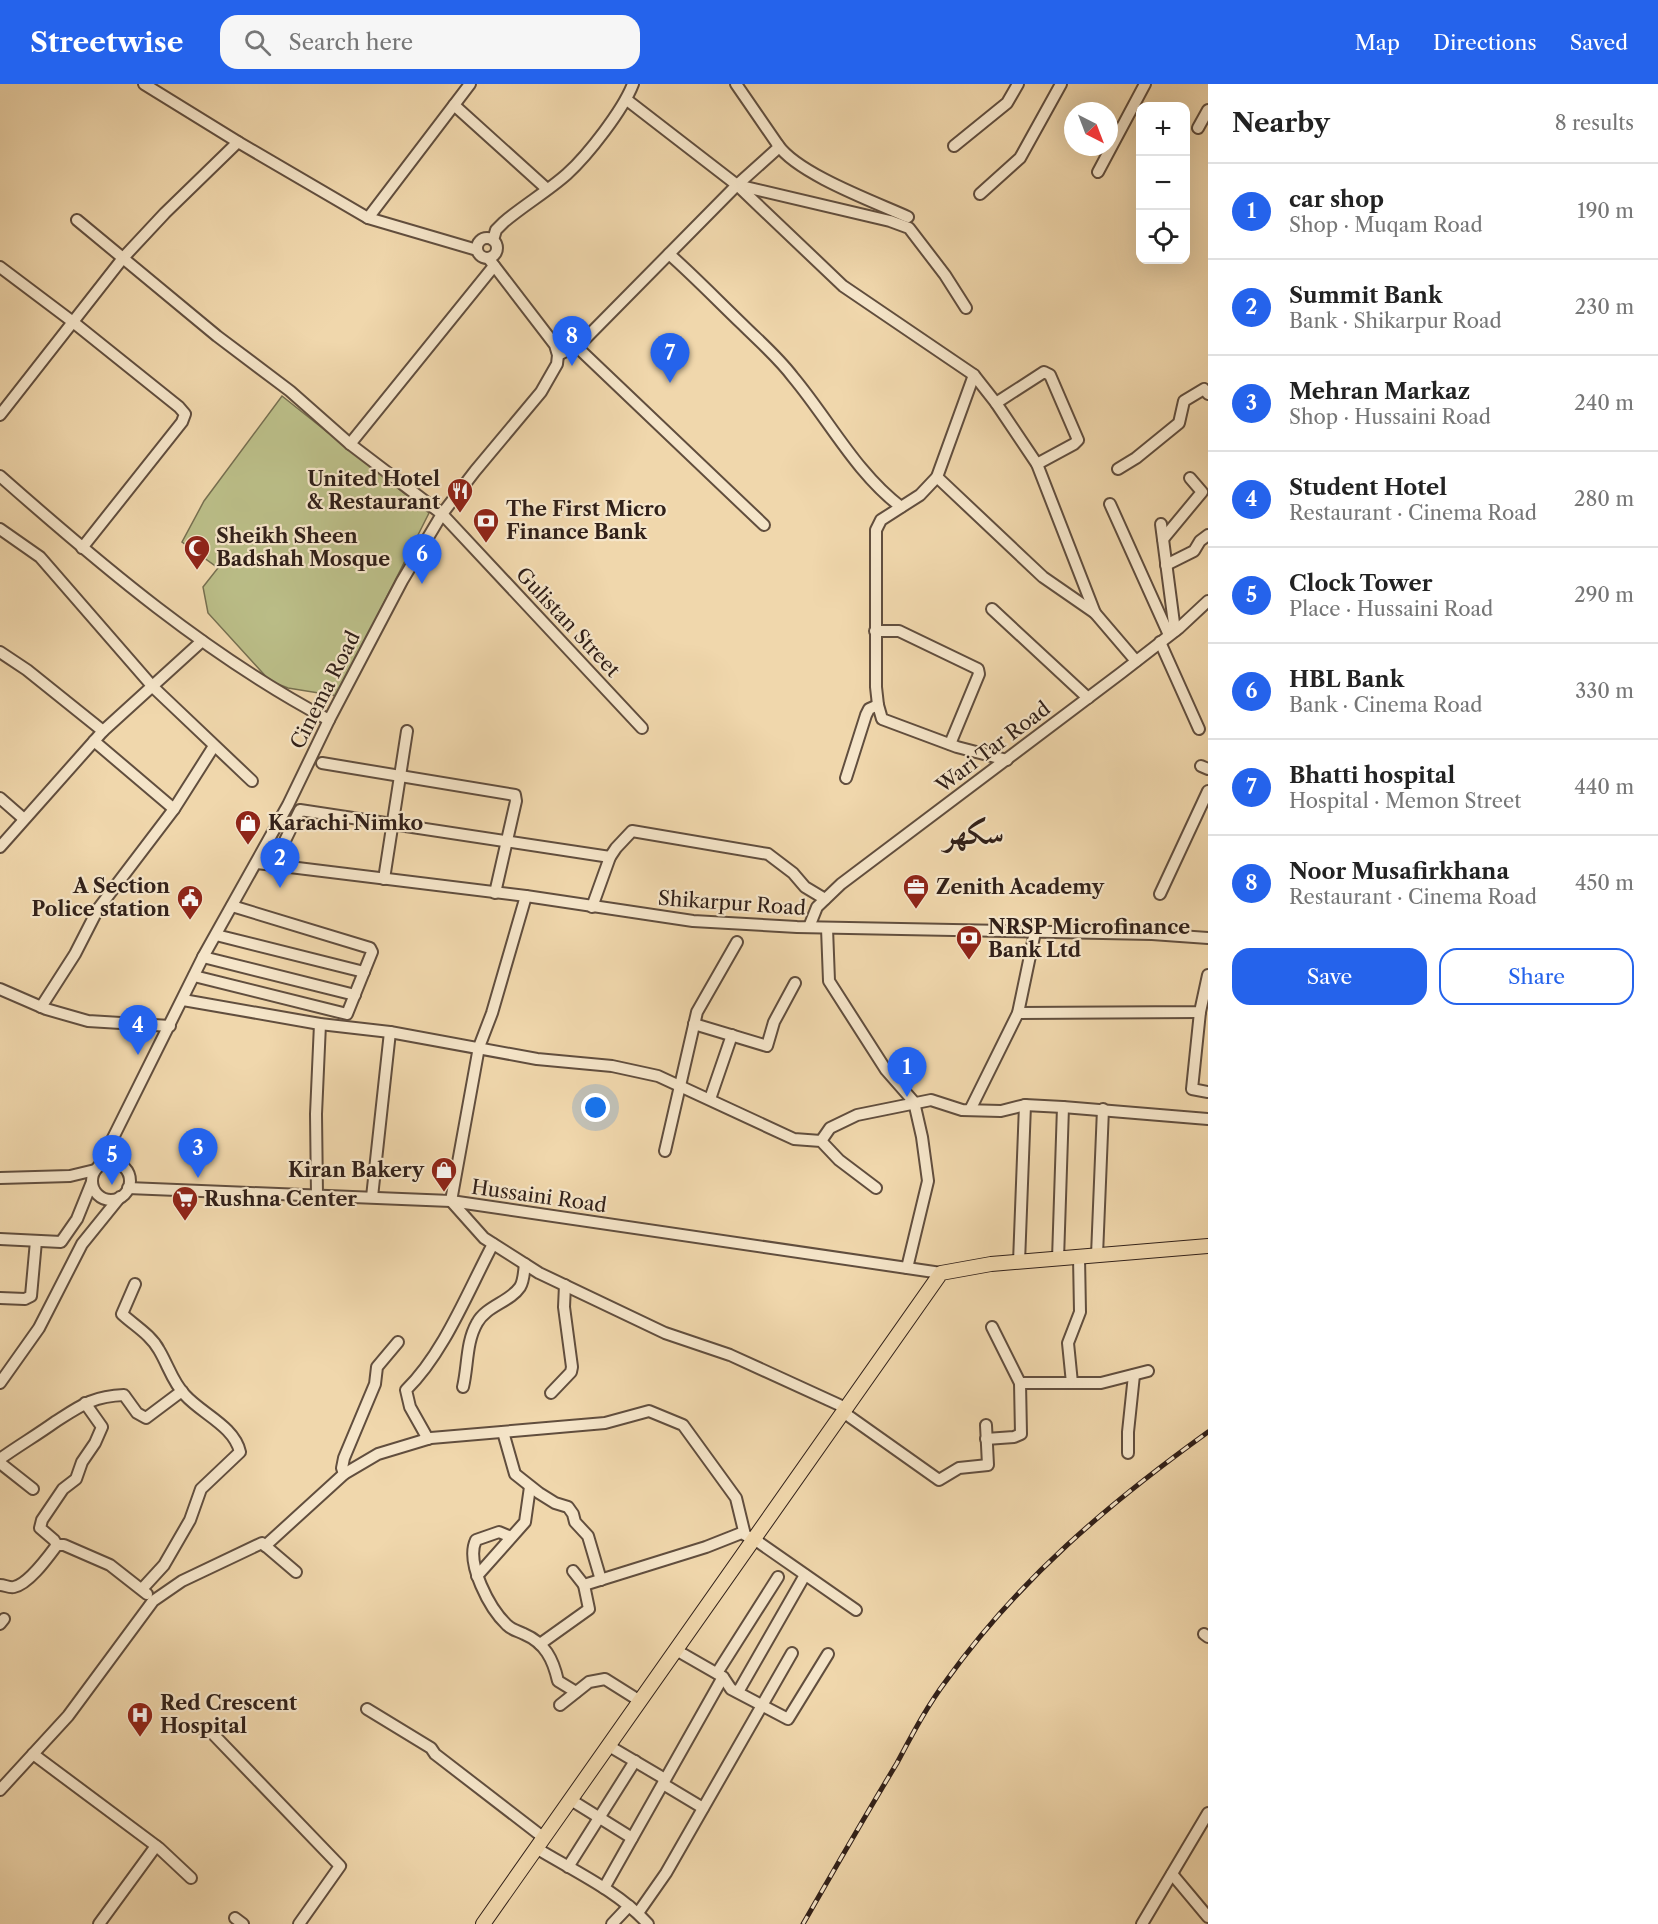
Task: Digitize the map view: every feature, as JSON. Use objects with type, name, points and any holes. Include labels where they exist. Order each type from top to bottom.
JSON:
[{"type":"main road","points":[[483,1924],[676,1650],[749,1536],[844,1410],[941,1273],[991,1264],[1208,1246]]},
{"type":"street","points":[[144,84],[368,218],[477,250]]},
{"type":"street","points":[[368,218],[470,84]]},
{"type":"street","points":[[493,240],[496,230],[504,222],[566,175],[586,154],[627,100],[633,84]]},
{"type":"street","points":[[736,84],[778,145],[796,162],[822,177],[908,217]]},
{"type":"street","points":[[954,146],[1007,104],[1018,84]]},
{"type":"street","points":[[980,194],[1020,158],[1061,84]]},
{"type":"street","points":[[1098,172],[1145,84]]},
{"type":"street","points":[[627,100],[737,185],[843,286],[974,375],[1037,464],[1095,613]]},
{"type":"street","points":[[454,105],[547,189]]},
{"type":"street","points":[[1198,128],[1208,110]]},
{"type":"street","points":[[0,415],[123,258],[165,213],[238,142]]},
{"type":"street","points":[[350,444],[491,262],[497,250],[496,243],[489,238],[478,242],[477,250],[481,257],[491,262],[537,320],[555,345],[558,355],[576,346],[737,185],[777,149],[778,145]]},
{"type":"street","points":[[737,185],[890,221],[909,228],[945,275],[966,308]]},
{"type":"street","name":"Gulistan Street","points":[[77,220],[217,336],[290,391],[350,444],[442,514],[642,728]]},
{"type":"street","points":[[669,254],[793,375],[864,472],[883,490],[885,495],[901,507]]},
{"type":"street","points":[[0,267],[73,322],[179,407],[184,414],[182,422],[82,548]]},
{"type":"street","points":[[576,346],[764,525]]},
{"type":"street","name":"Cinema Road","points":[[97,1168],[203,957],[288,805],[328,720],[402,581],[442,514],[541,392],[557,364],[558,355]]},
{"type":"street","points":[[996,403],[1044,372],[1050,375],[1078,440],[1037,464]]},
{"type":"street","points":[[974,375],[937,477],[920,495],[881,520],[876,530],[875,631],[878,705],[882,719],[950,744],[1007,760]]},
{"type":"street","points":[[1118,469],[1136,458],[1179,423],[1184,401],[1204,389],[1208,394]]},
{"type":"street","points":[[0,476],[82,548],[202,641],[293,701],[328,720]]},
{"type":"street","points":[[937,477],[1043,576],[1095,613],[1136,662]]},
{"type":"street","points":[[1163,539],[1202,492],[1190,478]]},
{"type":"street","points":[[1110,504],[1168,636],[1199,729]]},
{"type":"street","points":[[1161,524],[1166,565],[1168,636]]},
{"type":"street","points":[[0,529],[40,557],[153,687],[252,781]]},
{"type":"street","points":[[1166,565],[1194,551],[1200,541],[1208,535]]},
{"type":"street","name":"Wari Tar Road","points":[[809,927],[817,906],[841,884],[1136,662],[1208,601]]},
{"type":"street","points":[[992,609],[1088,698]]},
{"type":"street","points":[[875,631],[899,631],[978,669],[979,674],[950,744]]},
{"type":"street","points":[[0,847],[103,731],[202,641]]},
{"type":"street","points":[[0,652],[27,670],[103,731]]},
{"type":"street","points":[[846,778],[866,715],[869,709],[878,705]]},
{"type":"street","points":[[384,879],[407,731]]},
{"type":"street","points":[[94,741],[174,809]]},
{"type":"street","points":[[41,1007],[75,954],[98,909],[174,809],[214,746]]},
{"type":"street","points":[[322,763],[515,795],[516,801],[495,893]]},
{"type":"street","points":[[1160,894],[1208,791]]},
{"type":"street","points":[[0,798],[24,819]]},
{"type":"street","points":[[273,865],[300,810],[610,857]]},
{"type":"street","points":[[592,907],[610,857],[632,831],[768,854],[793,873],[805,887],[825,899]]},
{"type":"street","name":"Shikarpur Road","points":[[256,863],[525,896],[693,921],[827,928],[1152,934],[1208,938]]},
{"type":"street","points":[[525,896],[492,1013],[479,1047],[451,1201],[484,1238],[525,1264],[665,1333],[730,1355],[844,1410],[939,1480],[959,1468],[988,1465],[986,1425]]},
{"type":"street","points":[[194,976],[346,1014],[372,952],[367,945],[232,906]]},
{"type":"street","points":[[827,928],[830,981],[886,1070],[914,1102],[922,1137],[928,1182],[907,1268]]},
{"type":"street","points":[[970,1110],[1018,1013],[1035,932]]},
{"type":"street","points":[[216,935],[364,972]]},
{"type":"street","points":[[665,1151],[697,1012],[737,942]]},
{"type":"street","points":[[203,957],[355,995]]},
{"type":"street","points":[[1208,975],[1200,1012],[1192,1089],[1208,1092]]},
{"type":"street","points":[[694,1024],[767,1046],[774,1022],[795,983]]},
{"type":"street","points":[[0,989],[41,1007],[88,1022],[170,1026]]},
{"type":"street","points":[[183,1000],[320,1024],[390,1032],[537,1059],[612,1066],[658,1076],[794,1139],[821,1141],[839,1160],[876,1188]]},
{"type":"street","points":[[1018,1013],[1200,1012]]},
{"type":"street","points":[[317,1194],[316,1114],[320,1024]]},
{"type":"street","points":[[372,1197],[390,1032]]},
{"type":"street","points":[[710,1099],[732,1035]]},
{"type":"street","points":[[821,1141],[830,1128],[857,1115],[931,1100],[962,1110],[1001,1111],[1025,1106],[1063,1107],[1208,1119]]},
{"type":"street","points":[[1019,1262],[1025,1106]]},
{"type":"street","points":[[1058,1259],[1063,1107]]},
{"type":"street","points":[[1097,1255],[1103,1109]]},
{"type":"street","points":[[0,1178],[70,1176],[111,1162],[122,1166],[129,1176],[128,1188],[82,1244],[39,1328],[0,1383]]},
{"type":"street","points":[[61,1242],[77,1219],[97,1168]]},
{"type":"street","points":[[92,1182],[102,1197],[114,1199],[120,1197]]},
{"type":"street","name":"Hussaini Road","points":[[128,1188],[451,1201],[941,1273]]},
{"type":"street","points":[[0,1239],[82,1244]]},
{"type":"street","points":[[0,1298],[25,1299],[31,1296],[36,1241]]},
{"type":"street","points":[[428,1438],[410,1407],[406,1390],[417,1380],[436,1354],[493,1244]]},
{"type":"street","points":[[1072,1383],[1068,1343],[1080,1312],[1079,1257]]},
{"type":"street","points":[[463,1387],[468,1349],[477,1322],[486,1312],[520,1287],[525,1264]]},
{"type":"street","points":[[135,1284],[122,1314],[152,1339],[182,1391],[205,1414],[230,1432],[240,1452],[201,1489],[190,1520],[164,1565],[142,1589]]},
{"type":"street","points":[[551,1393],[571,1372],[572,1367],[564,1307],[565,1285]]},
{"type":"street","points":[[986,1439],[1014,1437],[1021,1434],[1020,1383],[992,1327]]},
{"type":"street","points":[[344,1474],[342,1468],[344,1458],[375,1384],[377,1367],[399,1342]]},
{"type":"street","points":[[1020,1383],[1101,1383],[1148,1371]]},
{"type":"street","points":[[1128,1453],[1134,1375]]},
{"type":"street","points":[[33,1489],[0,1461],[74,1409],[85,1403],[124,1395],[137,1413],[146,1418],[182,1391]]},
{"type":"street","points":[[57,1545],[40,1528],[42,1520],[63,1489],[76,1479],[82,1462],[95,1443],[102,1427],[85,1403]]},
{"type":"street","points":[[265,1546],[344,1474],[378,1454],[428,1438],[604,1423],[649,1412],[683,1425],[736,1498],[749,1536],[856,1610]]},
{"type":"street","points":[[503,1431],[515,1474],[555,1503],[568,1507],[575,1522],[588,1536],[601,1580]]},
{"type":"street","points":[[477,1576],[525,1522],[530,1487]]},
{"type":"street","points":[[511,1537],[499,1532],[476,1540],[474,1553],[477,1576],[488,1599],[504,1623],[540,1644],[553,1660],[558,1681],[576,1692]]},
{"type":"street","points":[[584,1585],[749,1536]]},
{"type":"street","points":[[0,1790],[68,1716],[153,1601],[182,1581],[262,1543],[296,1572]]},
{"type":"street","points":[[57,1545],[64,1545],[110,1565],[142,1589],[153,1601]]},
{"type":"street","points":[[0,1585],[11,1588],[20,1585],[35,1573],[57,1545]]},
{"type":"street","points":[[540,1644],[589,1609],[584,1585],[573,1571]]},
{"type":"street","points":[[738,1692],[805,1575]]},
{"type":"street","points":[[604,1888],[664,1782],[720,1675],[778,1577]]},
{"type":"street","points":[[676,1650],[720,1675],[731,1689],[788,1719],[828,1654]]},
{"type":"street","points":[[638,1913],[666,1873],[792,1653]]},
{"type":"street","points":[[560,1705],[589,1682],[605,1678],[640,1701]]},
{"type":"street","points":[[367,1709],[431,1748],[435,1754],[568,1867],[604,1888],[638,1913],[648,1924]]},
{"type":"street","points":[[202,1728],[213,1734],[340,1866],[299,1924]]},
{"type":"street","points":[[609,1746],[703,1808]]},
{"type":"street","points":[[33,1754],[156,1846],[191,1878]]},
{"type":"street","points":[[568,1867],[635,1761]]},
{"type":"street","points":[[571,1800],[632,1838]]},
{"type":"street","points":[[1142,1924],[1208,1813]]},
{"type":"street","points":[[99,1924],[156,1846]]},
{"type":"street","points":[[1172,1874],[1208,1917],[1200,1924]]},
{"type":"street","points":[[612,1924],[629,1906]]},
{"type":"green space","points":[[282,396],[429,513],[337,696],[288,688],[270,681],[208,613],[203,587],[218,568],[182,542],[204,501]]},
{"type":"railway","points":[[803,1924],[926,1711],[974,1644],[1003,1610],[1066,1546],[1135,1487],[1208,1432]]},
{"type":"place","name":"Noor Musafirkhana","points":[[572,366]]},
{"type":"place","name":"Bhatti hospital","points":[[670,383]]},
{"type":"place","name":"United Hotel & Restaurant","points":[[460,514]]},
{"type":"place","name":"The First Micro Finance Bank","points":[[486,544]]},
{"type":"place","name":"Sheikh Sheen Badshah Mosque","points":[[197,571]]},
{"type":"place","name":"HBL Bank","points":[[422,584]]},
{"type":"place","name":"Karachi Nimko","points":[[248,846]]},
{"type":"place","name":"Summit Bank","points":[[280,888]]},
{"type":"place","name":"Zenith Academy","points":[[916,910]]},
{"type":"place","name":"A Section Police station","points":[[190,921]]},
{"type":"place","name":"NRSP Microfinance Bank Ltd","points":[[969,961]]},
{"type":"place","name":"Student Hotel","points":[[138,1055]]},
{"type":"place","name":"car shop","points":[[907,1097]]},
{"type":"place","name":"Mehran Markaz","points":[[198,1178]]},
{"type":"place","name":"Clock Tower","points":[[112,1185]]},
{"type":"place","name":"Kiran Bakery","points":[[444,1193]]},
{"type":"place","name":"Rushna Center","points":[[185,1222]]},
{"type":"place","name":"Red Crescent Hospital","points":[[140,1738]]},
{"type":"district","name":"سکھر","points":[[974,832]]}]
